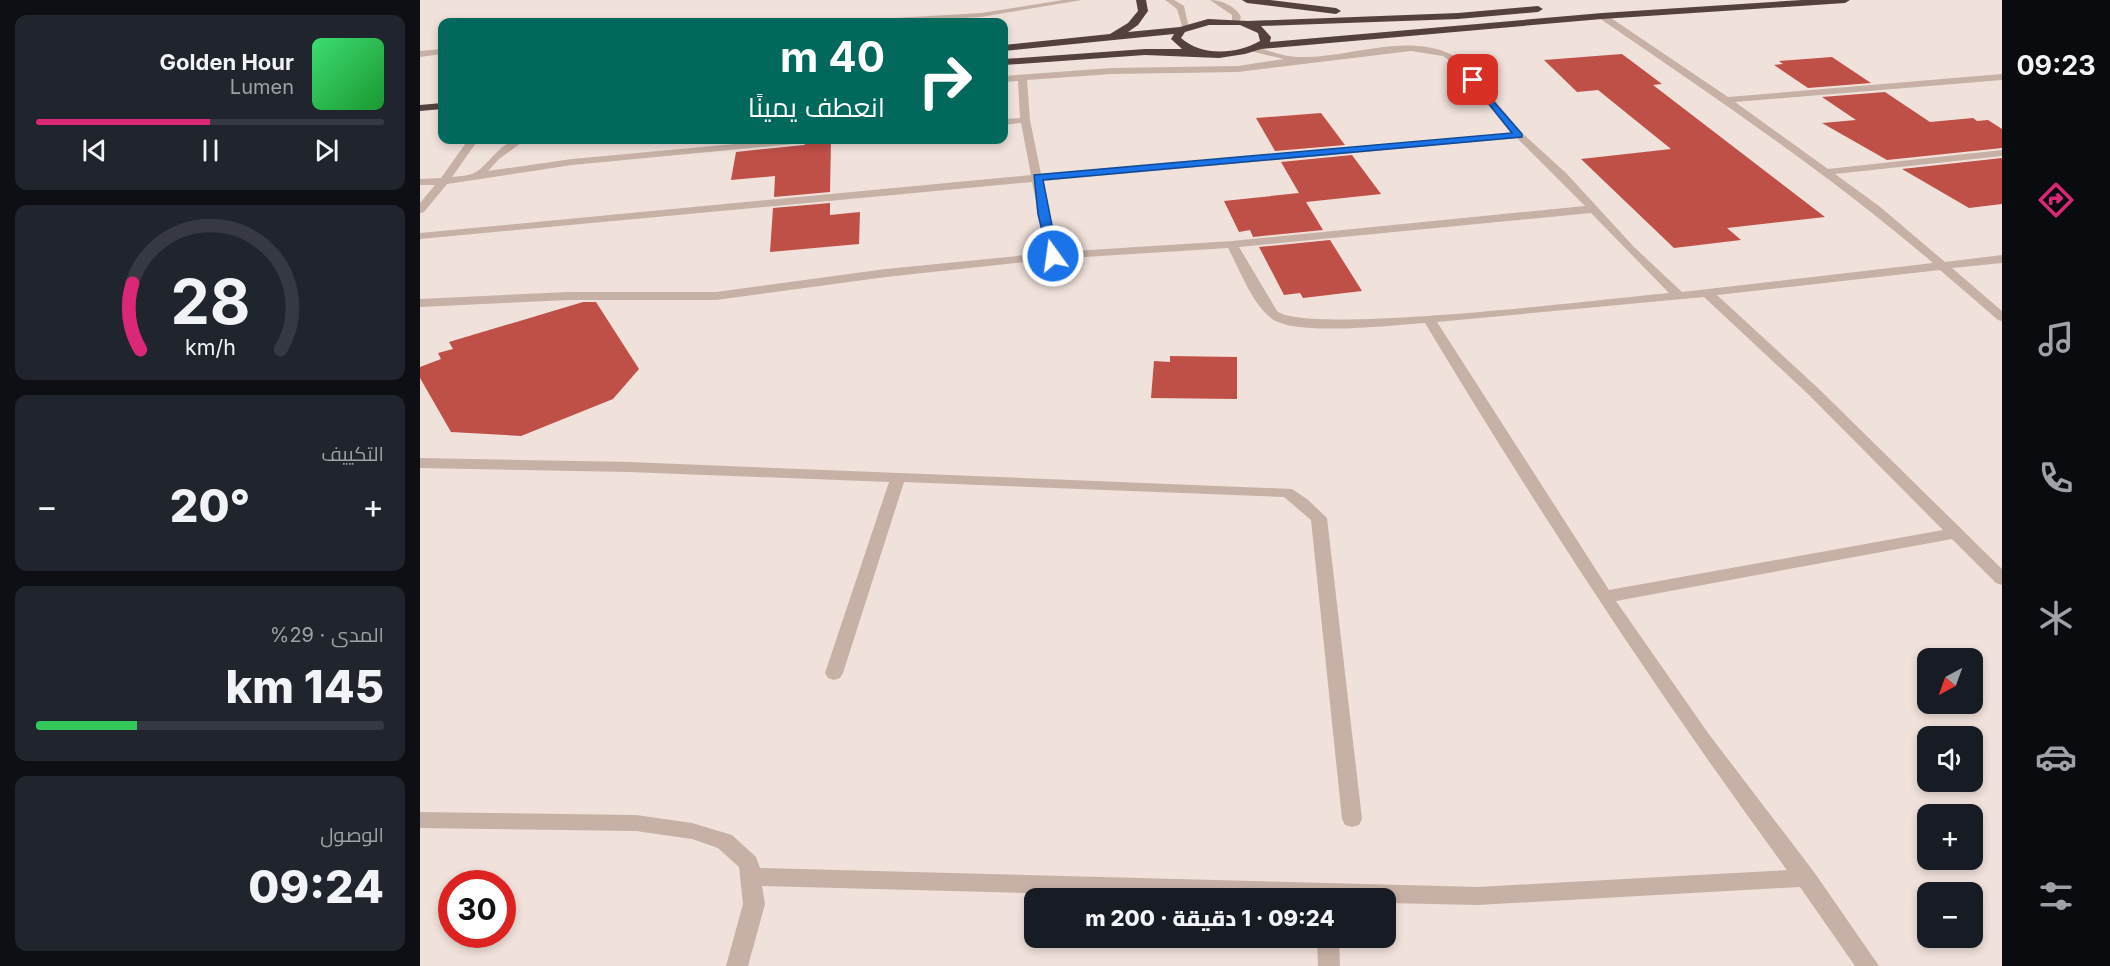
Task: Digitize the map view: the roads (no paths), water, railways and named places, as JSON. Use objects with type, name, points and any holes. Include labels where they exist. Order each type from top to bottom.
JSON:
[{"type":"highway","points":[[1074,42],[1118,33],[1127,28],[1143,11],[1141,0]]},
{"type":"highway","points":[[1247,0],[1368,14],[1458,16]]},
{"type":"highway","points":[[1008,62],[1145,52],[1211,53],[1602,16],[1845,0]]},
{"type":"highway","points":[[1008,48],[1074,42],[1183,28],[1208,22],[1247,24],[1458,16],[1551,8]]},
{"type":"highway","points":[[1247,24],[1263,32],[1265,42],[1256,48]]},
{"type":"highway","points":[[1183,28],[1176,34],[1179,44],[1211,53]]},
{"type":"highway","points":[[420,96],[438,94]]},
{"type":"highway","points":[[420,108],[438,106]]},
{"type":"street","points":[[930,18],[981,15],[1078,0]]},
{"type":"street","points":[[1169,0],[1181,8],[1183,28]]},
{"type":"street","points":[[1214,0],[1236,14],[1235,22]]},
{"type":"street","points":[[1602,16],[1726,100],[1875,208],[1942,268],[2002,317]]},
{"type":"street","points":[[1256,48],[1298,60]]},
{"type":"street","points":[[1008,79],[1103,71],[1238,69],[1411,48],[1446,54],[1458,62],[1519,135],[1679,296]]},
{"type":"street","points":[[420,54],[438,52]]},
{"type":"street","points":[[1726,100],[2002,77]]},
{"type":"street","points":[[1022,78],[1025,120],[1053,256]]},
{"type":"street","points":[[1008,122],[1025,120]]},
{"type":"street","points":[[420,236],[1038,177],[1519,135]]},
{"type":"street","points":[[420,210],[470,144]]},
{"type":"street","points":[[478,176],[495,157],[514,144]]},
{"type":"street","points":[[420,182],[444,181],[572,162],[762,144]]},
{"type":"street","points":[[1826,172],[2002,153]]},
{"type":"street","points":[[420,303],[569,296],[716,296],[885,273],[1053,256],[1232,244],[1593,209]]},
{"type":"street","points":[[1232,244],[1266,307],[1278,318],[1317,323],[1429,319],[1679,296],[1942,268],[2002,259]]},
{"type":"street","points":[[1707,293],[1814,392],[2002,579]]},
{"type":"street","points":[[1429,319],[1526,479],[1679,707],[1807,878],[1868,966]]},
{"type":"street","points":[[420,464],[629,467],[1287,492],[1319,518],[1352,819]]},
{"type":"street","points":[[834,673],[898,478]]},
{"type":"street","points":[[1605,597],[1954,533]]},
{"type":"street","points":[[420,820],[636,823],[692,831],[725,841],[749,862],[754,904],[737,966]]},
{"type":"street","points":[[751,877],[1084,888]]},
{"type":"street","points":[[1396,896],[1478,896],[1807,878]]},
{"type":"street","points":[[1328,948],[1329,966]]}]
